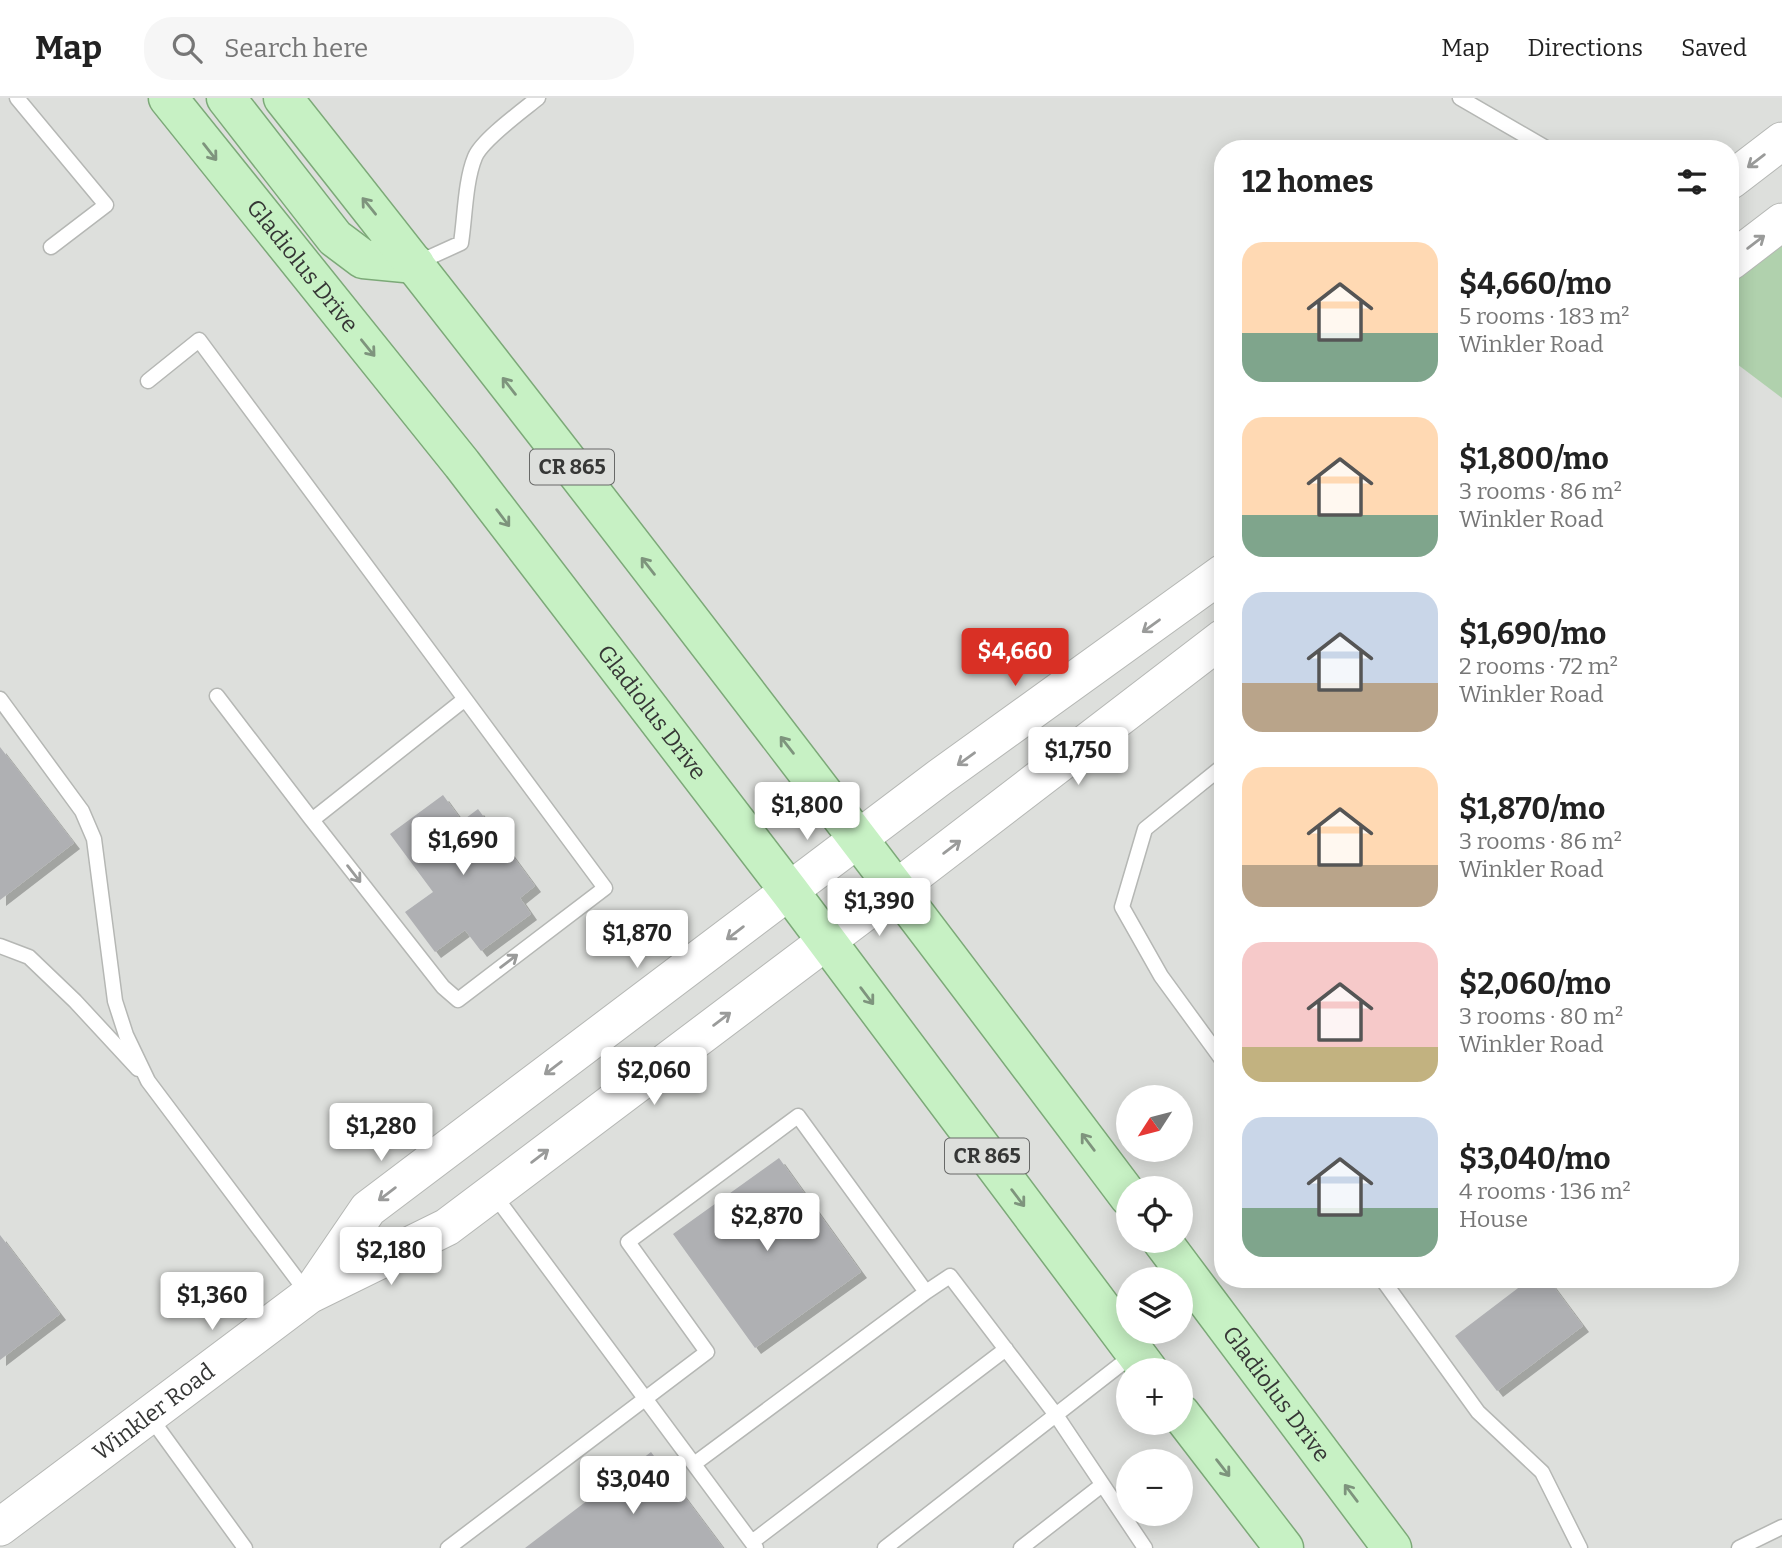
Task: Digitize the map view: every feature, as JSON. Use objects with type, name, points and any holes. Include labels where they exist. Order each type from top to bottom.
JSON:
[{"type":"main road","name":"Gladiolus Drive","points":[[168,98],[462,464],[790,892],[1138,1358]]},
{"type":"main road","points":[[226,98],[335,238],[363,258],[415,264]]},
{"type":"main road","name":"CR 865","points":[[282,98],[415,264],[859,838],[1116,1180]]},
{"type":"main road","name":"Gladiolus Drive","points":[[1170,1253],[1392,1548]]},
{"type":"main road","points":[[1193,1430],[1284,1548]]},
{"type":"street","points":[[1739,174],[1782,141]]},
{"type":"street","points":[[1739,255],[1782,222]]},
{"type":"street","name":"Winkler Road","points":[[309,1295],[368,1209],[859,838],[1214,580]]},
{"type":"street","name":"Winkler Road","points":[[0,1527],[309,1295],[447,1227],[1214,645]]},
{"type":"lane","points":[[17,98],[106,205],[51,247]]},
{"type":"lane","points":[[415,264],[461,243],[475,155],[538,98]]},
{"type":"lane","points":[[1460,98],[1532,140]]},
{"type":"lane","points":[[148,381],[199,340],[605,888],[457,1000],[443,986],[217,696]]},
{"type":"lane","points":[[0,699],[82,811],[94,839],[115,1001],[126,1035],[148,1081]]},
{"type":"lane","points":[[312,820],[465,699]]},
{"type":"lane","points":[[1214,773],[1145,829],[1122,907],[1161,976],[1214,1049]]},
{"type":"lane","points":[[0,946],[29,957],[75,1001],[148,1081],[309,1295]]},
{"type":"lane","points":[[449,1548],[707,1352],[628,1242],[797,1116],[926,1293]]},
{"type":"lane","points":[[492,1192],[754,1545],[1006,1349]]},
{"type":"lane","points":[[694,1464],[950,1276],[1056,1415],[1145,1548]]},
{"type":"lane","points":[[1388,1288],[1478,1412],[1542,1472],[1580,1548]]},
{"type":"lane","points":[[885,1548],[1056,1415],[1116,1378]]},
{"type":"lane","points":[[149,1416],[245,1548]]},
{"type":"lane","points":[[1021,1548],[1102,1485]]},
{"type":"lane","points":[[1739,1548],[1782,1527]]},
{"type":"green space","points":[[1782,243],[1782,398],[1739,366],[1739,275]]},
{"type":"building","points":[[0,747],[74,843],[0,900]]},
{"type":"building","points":[[443,795],[462,821],[478,809],[535,886],[520,898],[531,914],[481,951],[465,930],[435,952],[405,912],[433,892],[390,834]]},
{"type":"building","points":[[779,1158],[861,1272],[755,1348],[673,1234]]},
{"type":"building","points":[[0,1235],[60,1314],[0,1360]]},
{"type":"building","points":[[1518,1288],[1555,1288],[1583,1326],[1497,1391],[1455,1336]]},
{"type":"building","points":[[651,1452],[723,1548],[525,1548]]}]
